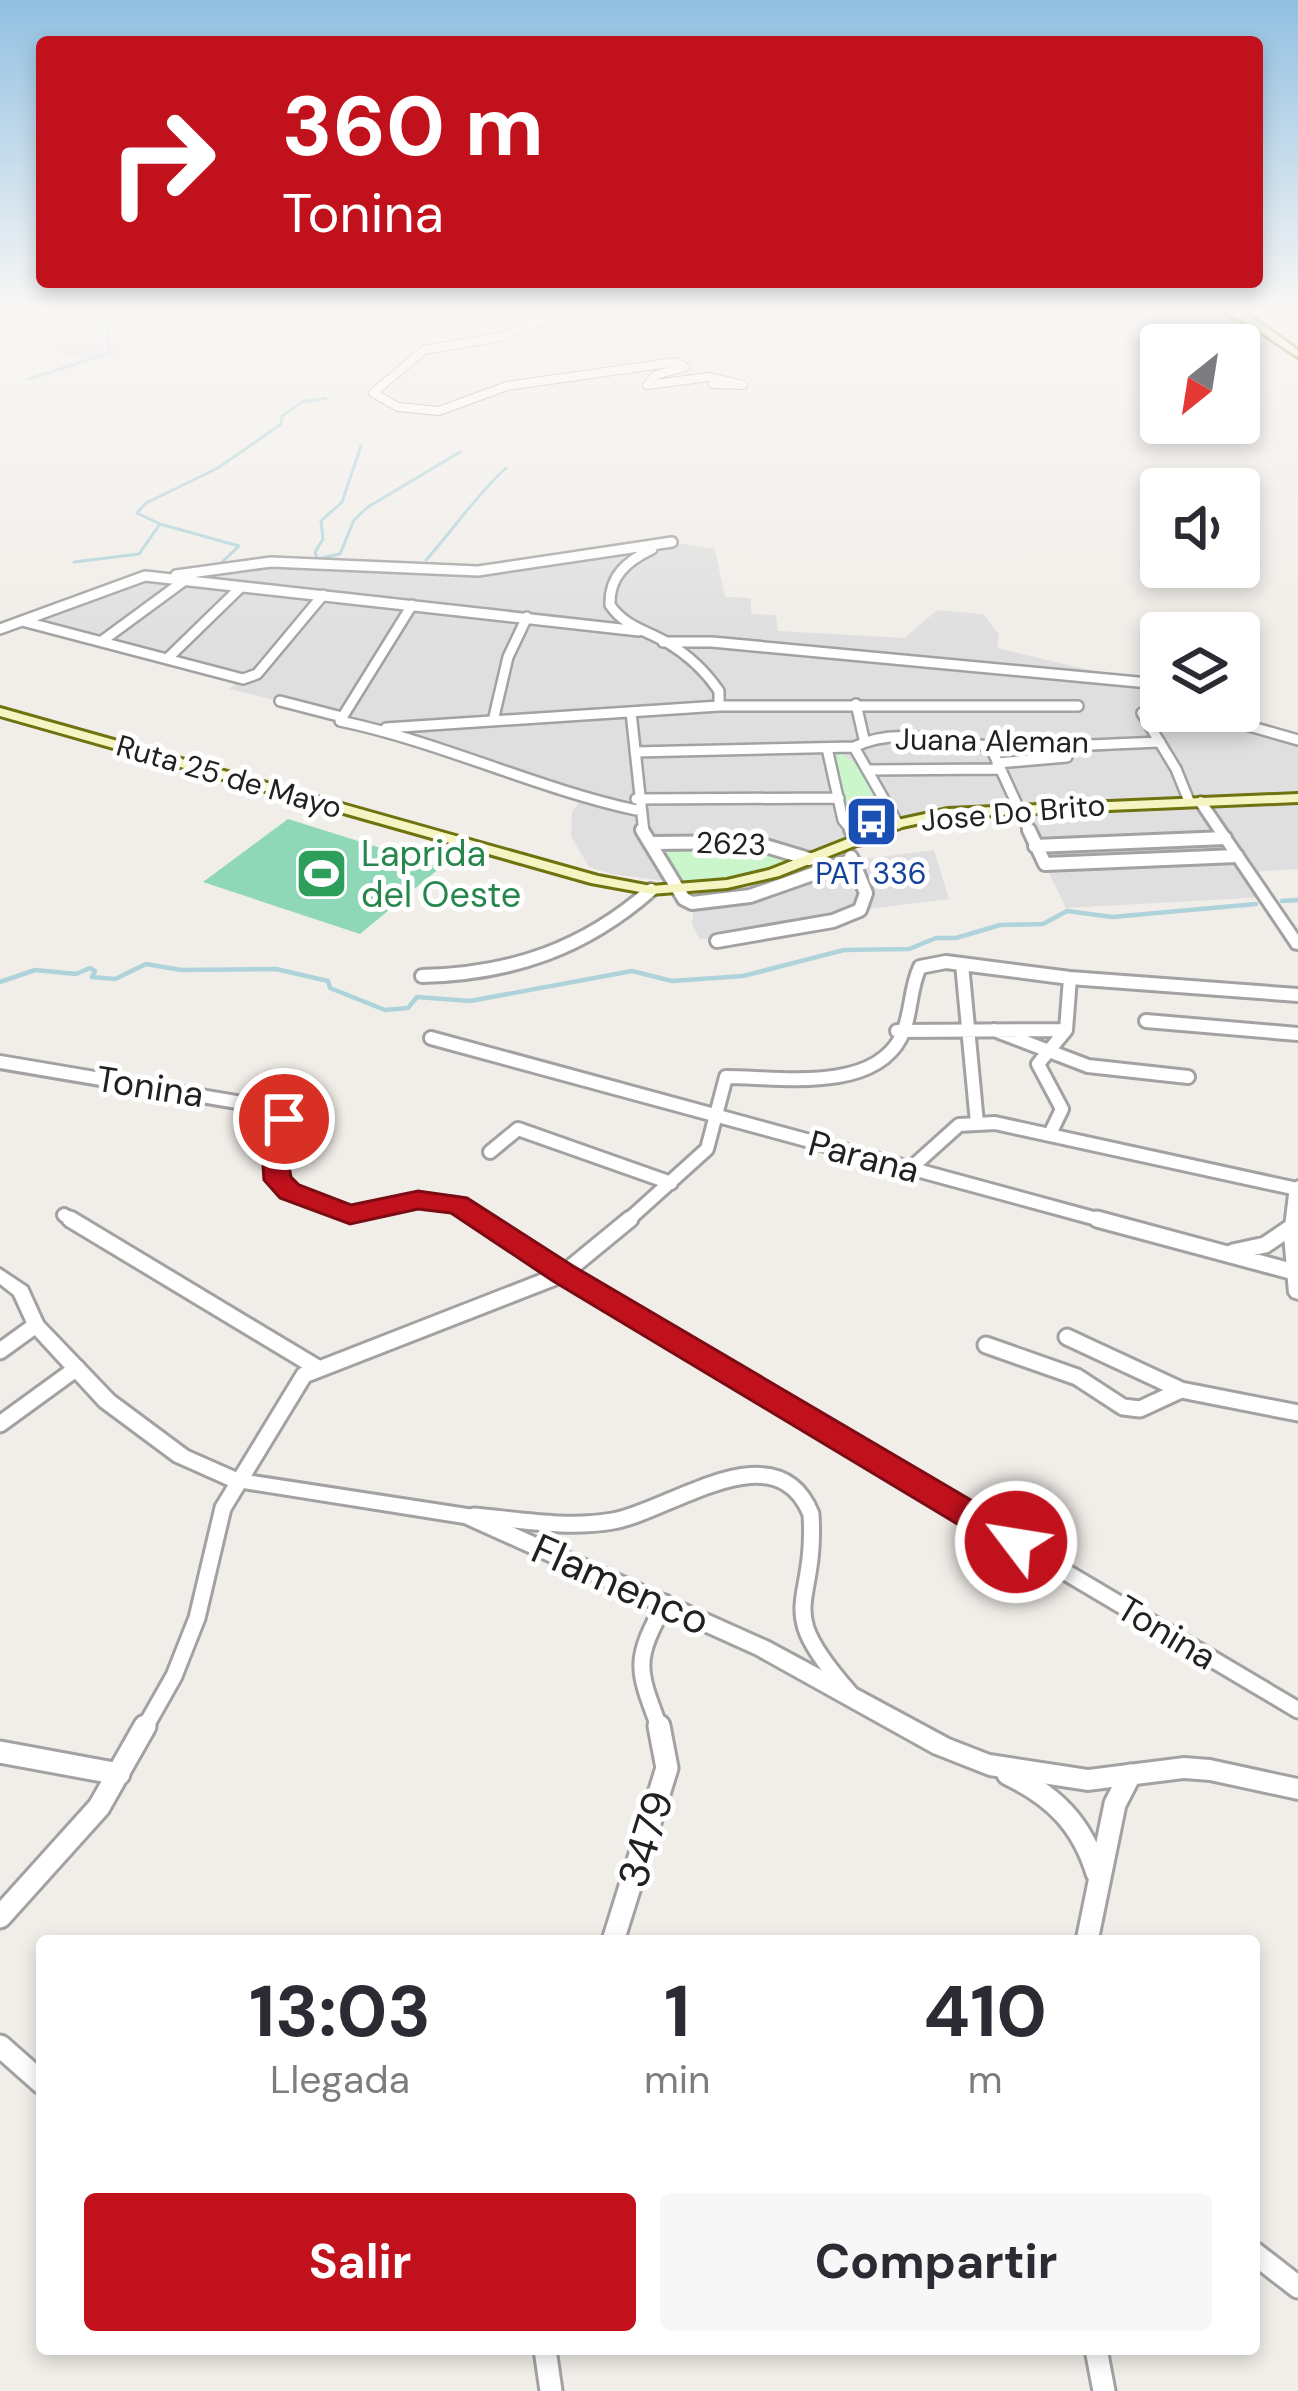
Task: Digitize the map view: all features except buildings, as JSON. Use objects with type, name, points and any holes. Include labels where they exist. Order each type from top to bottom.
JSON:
[{"type":"main road","name":"Ruta 25 de Mayo","points":[[0,712],[596,880]]},
{"type":"main road","name":"Jose Do Brito","points":[[596,880],[651,890],[747,880],[853,848],[898,824],[1017,808],[1298,798]]},
{"type":"street","points":[[165,577],[271,562],[478,571],[672,542],[630,561],[610,584],[608,596],[616,615],[663,642],[714,682],[719,706]]},
{"type":"street","points":[[0,629],[145,576],[639,631]]},
{"type":"street","points":[[102,641],[185,580]]},
{"type":"street","points":[[167,658],[242,586]]},
{"type":"street","points":[[22,620],[243,679],[257,674],[323,596]]},
{"type":"street","points":[[412,605],[340,721],[386,728],[560,791],[636,805],[839,798]]},
{"type":"street","points":[[493,721],[508,657],[527,617]]},
{"type":"street","points":[[663,642],[712,642],[1140,682]]},
{"type":"street","points":[[280,701],[342,716]]},
{"type":"street","points":[[856,704],[867,770],[898,824]]},
{"type":"street","points":[[386,728],[719,706],[1078,706]]},
{"type":"street","points":[[631,712],[636,805],[650,844],[677,890],[692,903],[750,896],[853,848]]},
{"type":"street","points":[[1298,740],[1200,712],[1142,713],[1194,801],[1298,945]]},
{"type":"street","name":"Juana Aleman","points":[[635,752],[827,748],[916,738],[991,746],[1160,742]]},
{"type":"street","points":[[991,746],[1045,864],[1237,856]]},
{"type":"street","points":[[717,941],[860,910],[866,893],[827,748]]},
{"type":"street","points":[[867,770],[998,766],[1067,757]]},
{"type":"street","points":[[1035,845],[1225,838]]},
{"type":"street","name":"2623","points":[[650,844],[752,840],[787,847],[809,860]]},
{"type":"street","points":[[422,976],[466,977],[533,965],[595,933],[651,890]]},
{"type":"street","points":[[0,1917],[77,1835],[119,1774],[174,1676],[197,1618],[216,1527],[237,1481],[290,1394],[316,1367],[563,1274],[706,1149],[726,1077],[857,1072],[875,1067],[899,1041],[898,1030],[920,967],[933,962],[1298,995]]},
{"type":"street","points":[[962,964],[977,1123]]},
{"type":"street","points":[[1050,1134],[1062,1109],[1038,1064],[1066,1030],[1070,978]]},
{"type":"street","points":[[1146,1021],[1298,1034]]},
{"type":"street","points":[[898,1030],[1066,1030]]},
{"type":"street","points":[[994,1030],[1043,1055],[1097,1071],[1188,1077]]},
{"type":"street","name":"Parana","points":[[431,1038],[1296,1272]]},
{"type":"street","name":"Tonina","points":[[0,1062],[278,1109],[284,1119],[278,1180],[289,1192],[350,1215],[418,1200],[458,1204],[563,1274],[1298,1710]]},
{"type":"street","points":[[910,1169],[949,1131],[977,1123],[1050,1134],[1297,1188],[1293,1226],[1298,1293]]},
{"type":"street","points":[[490,1152],[518,1129],[671,1184]]},
{"type":"street","points":[[64,1215],[316,1367]]},
{"type":"street","points":[[1217,1253],[1265,1245],[1293,1226]]},
{"type":"street","name":"Flamenco","points":[[0,1274],[21,1291],[36,1325],[144,1431],[193,1462],[237,1481],[467,1516],[665,1603],[941,1746],[989,1765],[1088,1780],[1210,1770],[1298,1789]]},
{"type":"street","points":[[0,1351],[36,1325]]},
{"type":"street","points":[[1067,1337],[1180,1390],[1298,1413]]},
{"type":"street","points":[[986,1345],[1077,1377],[1123,1407],[1140,1409],[1180,1390]]},
{"type":"street","points":[[0,1424],[76,1368]]},
{"type":"street","points":[[467,1516],[590,1524],[644,1516],[730,1474],[788,1484],[808,1508],[813,1539],[799,1596],[801,1621],[807,1639],[857,1700]]},
{"type":"street","name":"3479","points":[[618,1935],[668,1768],[663,1737],[639,1674],[644,1642],[665,1603]]},
{"type":"street","points":[[0,1752],[119,1774]]},
{"type":"street","points":[[989,1765],[1042,1790],[1072,1815],[1090,1846],[1098,1877]]},
{"type":"street","points":[[1088,1935],[1115,1804],[1130,1774]]},
{"type":"street","points":[[0,2046],[36,2078]]},
{"type":"street","points":[[1260,2258],[1298,2288]]},
{"type":"street","points":[[546,2355],[551,2391]]},
{"type":"street","points":[[1097,2355],[1104,2391]]},
{"type":"shaded area","points":[[672,542],[715,549],[725,597],[751,598],[751,614],[776,615],[778,631],[905,638],[937,610],[983,614],[999,634],[997,648],[1094,671],[1093,676],[1140,682],[1140,732],[1260,729],[1298,740],[1298,869],[1249,872],[1266,897],[1066,908],[1017,808],[948,813],[726,878],[672,882],[612,874],[589,867],[571,836],[572,812],[579,803],[542,790],[506,769],[340,721],[341,716],[229,689],[241,680],[22,621],[124,584],[241,564],[478,571]]},
{"type":"shaded area","points":[[934,850],[949,899],[860,910],[717,941],[699,938],[692,924],[694,906],[850,861]]},
{"type":"green space","points":[[839,752],[861,768],[892,821],[862,835],[849,819],[835,758]]},
{"type":"green space","name":"Laprida del Oeste","points":[[288,819],[441,867],[360,934],[203,882]]},
{"type":"green space","points":[[755,843],[799,857],[751,875],[681,886],[652,847]]},
{"type":"waterway","points":[[160,524],[137,513],[146,503],[218,468],[281,424],[282,418]]},
{"type":"waterway","points":[[361,446],[342,502],[321,521],[323,539],[315,552],[317,559],[340,554],[354,520],[368,507],[460,452]]},
{"type":"waterway","points":[[426,560],[506,468]]},
{"type":"waterway","points":[[74,562],[139,554],[160,524]]},
{"type":"waterway","points":[[160,524],[239,546],[221,563]]},
{"type":"waterway","points":[[1282,901],[1298,900]]},
{"type":"waterway","points":[[0,982],[35,970],[76,974],[90,968],[95,971],[92,977],[115,979],[146,964],[181,970],[276,969],[328,981],[330,988],[385,1010],[408,1008],[417,997],[470,1001],[632,971],[672,981],[743,976],[844,950],[909,949],[936,938],[956,938],[1000,925],[1043,924],[1067,911],[1112,917],[1256,904]]},
{"type":"place","name":"PAT 336","points":[[871,822]]},
{"type":"place","name":"Laprida del Oeste","points":[[322,874]]},
{"type":"route","points":[[284,1119],[276,1166],[278,1180],[289,1192],[350,1215],[418,1200],[458,1204],[563,1274],[1016,1542]]}]
